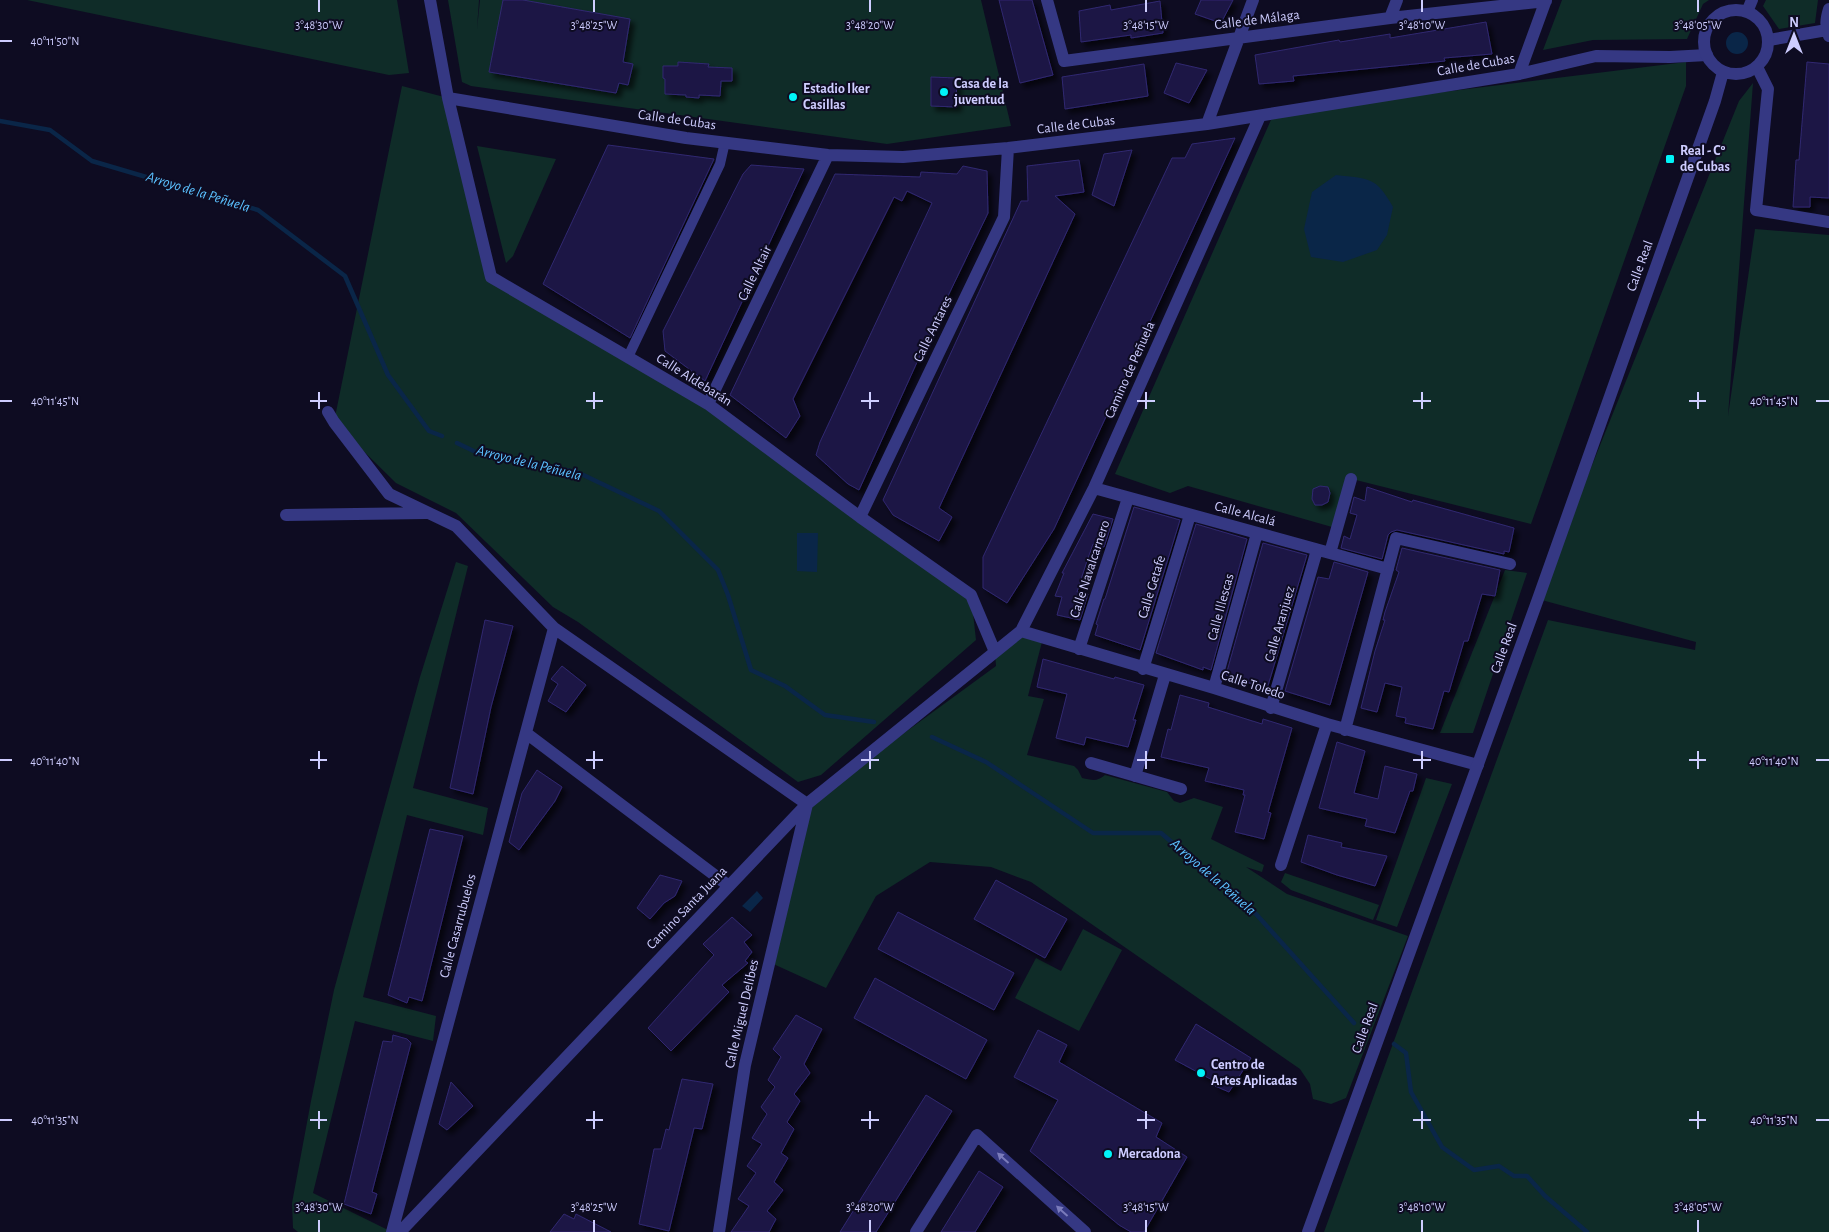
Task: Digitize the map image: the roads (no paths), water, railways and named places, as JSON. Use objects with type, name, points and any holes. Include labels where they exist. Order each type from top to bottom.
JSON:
[{"type":"street","name":"Calle Aldebarán","points":[[430,0],[448,98],[491,277],[708,404],[860,517],[971,595],[995,652]]},
{"type":"street","name":"Calle de Málaga","points":[[1047,0],[1064,61],[1390,18],[1546,0]]},
{"type":"street","points":[[1207,124],[1253,0]]},
{"type":"street","points":[[1390,18],[1397,0]]},
{"type":"street","points":[[1520,74],[1546,0]]},
{"type":"street","points":[[1750,6],[1764,26],[1768,40],[1768,50],[1764,60],[1757,67],[1740,74],[1723,72],[1710,62],[1704,46],[1705,36],[1713,20],[1720,14],[1750,6]]},
{"type":"street","points":[[1768,40],[1828,33],[1826,20],[1829,9]]},
{"type":"street","name":"Calle de Cubas","points":[[448,98],[686,138],[828,155],[903,158],[1008,148],[1207,124],[1520,74],[1596,56],[1670,57],[1707,55]]},
{"type":"street","points":[[1757,67],[1768,89],[1756,210],[1829,222]]},
{"type":"street","name":"Calle Real","points":[[1308,1232],[1478,765],[1712,110],[1723,72]]},
{"type":"street","name":"Camino de Peñuela","points":[[1021,631],[1094,488],[1260,116]]},
{"type":"street","points":[[628,357],[720,164],[725,142]]},
{"type":"street","name":"Calle Antares","points":[[860,517],[1004,216],[1008,148]]},
{"type":"street","name":"Calle Altair","points":[[708,404],[828,155]]},
{"type":"street","points":[[328,412],[389,494],[456,526],[554,628],[807,804]]},
{"type":"street","points":[[1330,553],[1351,479]]},
{"type":"street","name":"Calle Alcalá","points":[[1094,488],[1388,569]]},
{"type":"street","name":"Calle Navalcarnero","points":[[1079,649],[1128,498]]},
{"type":"street","points":[[286,515],[428,513]]},
{"type":"street","name":"Calle Getafe","points":[[1143,669],[1190,515]]},
{"type":"street","name":"Calle Illescas","points":[[1214,688],[1257,533]]},
{"type":"street","points":[[1345,730],[1396,538],[1510,564]]},
{"type":"street","name":"Calle Aranjuez","points":[[1271,708],[1317,550]]},
{"type":"street","name":"Calle Casarrubuelos","points":[[392,1232],[554,628]]},
{"type":"street","name":"Calle Toledo","points":[[1021,631],[1143,669],[1214,688],[1271,708],[1345,730],[1478,765]]},
{"type":"street","name":"Camino Santa Juana","points":[[400,1232],[807,804],[1021,631]]},
{"type":"street","points":[[1135,776],[1165,675]]},
{"type":"street","points":[[1281,866],[1327,724]]},
{"type":"street","points":[[526,733],[729,886]]},
{"type":"street","points":[[1090,763],[1181,789]]},
{"type":"street","name":"Calle Miguel Delibes","points":[[719,1232],[745,1065],[807,804]]},
{"type":"street","points":[[916,1232],[977,1135],[1085,1232]]},
{"type":"water","points":[[1737,32],[1745,35],[1748,43],[1745,51],[1737,54],[1729,51],[1726,43],[1729,35]]},
{"type":"water","points":[[1336,175],[1356,177],[1376,184],[1382,189],[1393,207],[1387,235],[1377,250],[1343,262],[1311,257],[1304,229],[1312,192]]},
{"type":"water","points":[[797,533],[818,533],[817,572],[797,571]]},
{"type":"water","points":[[757,891],[763,898],[750,912],[742,906]]},
{"type":"waterway","name":"Arroyo de la Peñuela","points":[[0,121],[50,130],[92,161],[258,210],[345,276],[388,375],[429,431],[442,436]]},
{"type":"waterway","name":"Arroyo de la Peñuela","points":[[457,443],[482,455],[577,472],[659,511],[718,570],[728,595],[751,670],[785,686],[825,715],[874,722]]},
{"type":"waterway","name":"Arroyo de la Peñuela","points":[[932,737],[986,762],[1093,833],[1161,833],[1256,914],[1354,1023]]},
{"type":"waterway","name":"Arroyo de la Peñuela","points":[[1394,1044],[1406,1053],[1411,1092],[1442,1147],[1474,1170],[1499,1166],[1514,1176],[1527,1176],[1545,1196],[1587,1232]]},
{"type":"place","name":"Casa de la juventud","points":[[944,92]]},
{"type":"place","name":"Estadio Iker Casillas","points":[[793,97]]},
{"type":"place","name":"Real - Cº de Cubas","points":[[1670,159]]},
{"type":"place","name":"Centro de Artes Aplicadas","points":[[1201,1073]]},
{"type":"place","name":"Mercadona","points":[[1108,1154]]}]
